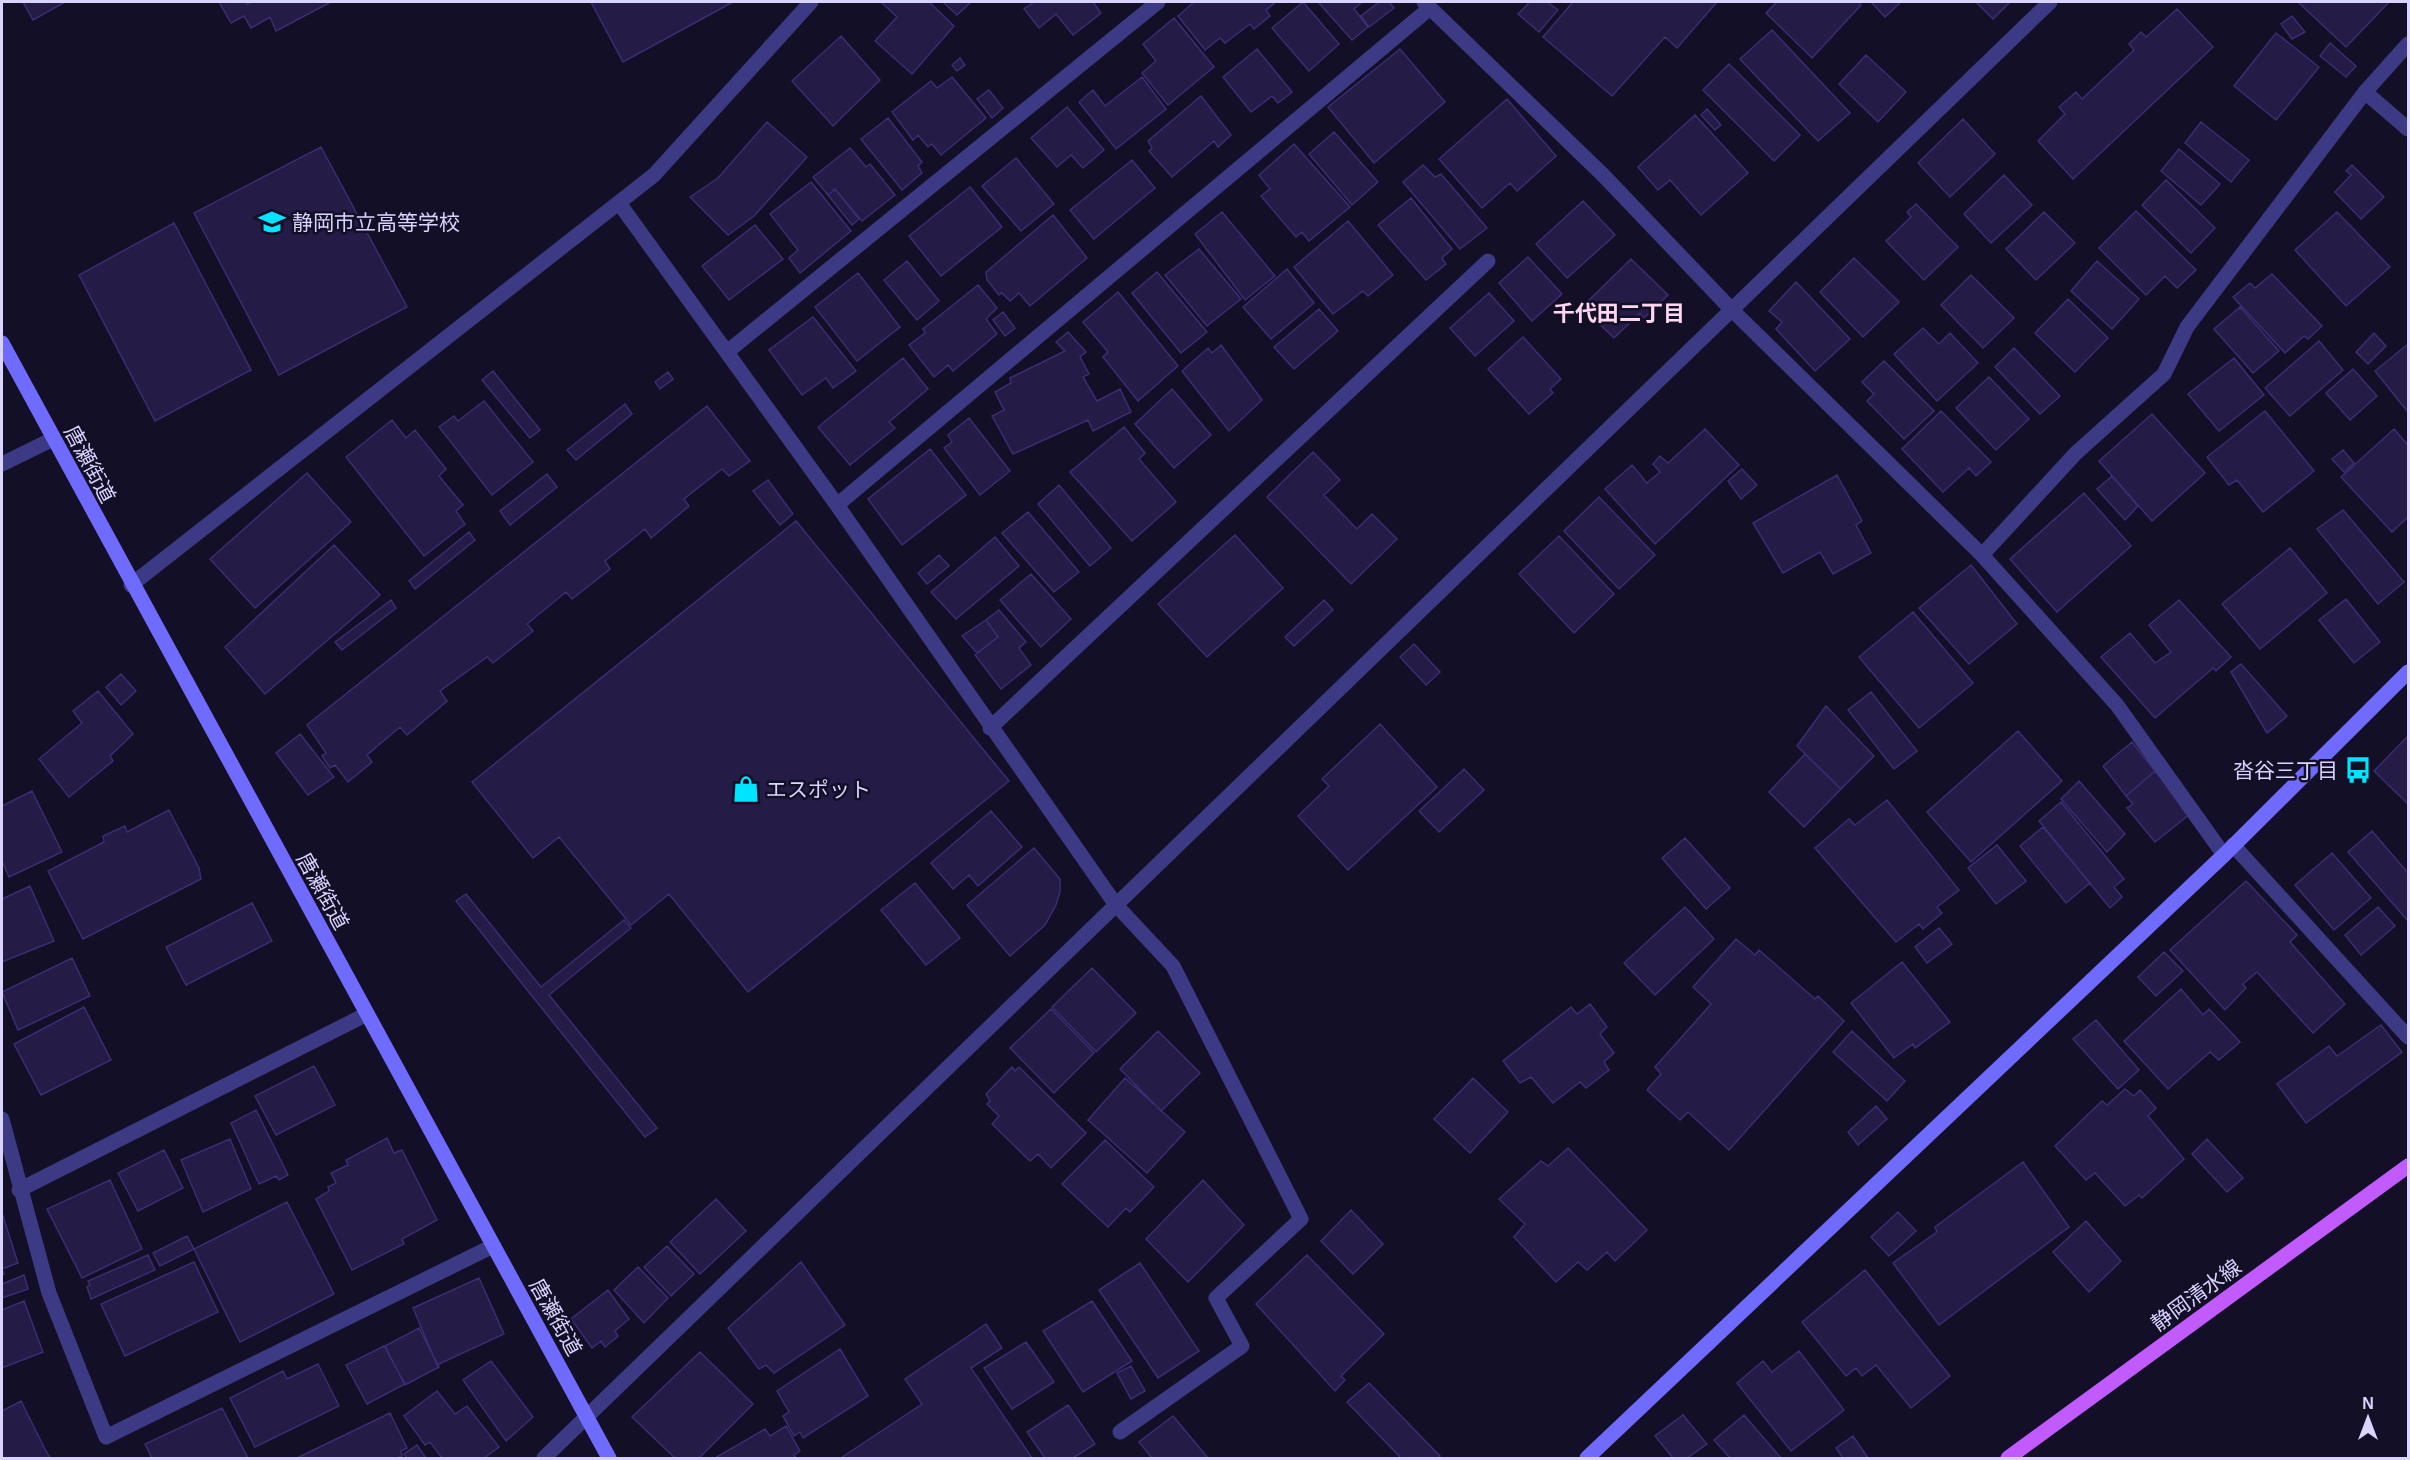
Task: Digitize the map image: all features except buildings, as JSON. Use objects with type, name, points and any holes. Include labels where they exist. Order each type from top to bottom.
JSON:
[{"type":"main road","name":"静岡清水線","points":[[2008,1458],[2409,1166]]},
{"type":"street","points":[[131,585],[654,175],[811,2]]},
{"type":"street","points":[[727,352],[1158,2]]},
{"type":"street","points":[[544,1458],[2050,2]]},
{"type":"street","points":[[837,505],[1427,5],[1604,176],[1731,309],[1982,555],[2117,705],[2228,850],[2409,1037]]},
{"type":"street","points":[[1982,555],[2076,453],[2164,374],[2187,327],[2365,92],[2409,44]]},
{"type":"street","points":[[2365,92],[2409,129]]},
{"type":"street","points":[[619,203],[837,505],[990,728],[1116,905],[1173,966],[1301,1219],[1216,1298],[1242,1346],[1120,1432]]},
{"type":"street","points":[[990,728],[1488,261]]},
{"type":"street","name":"唐瀬街道","points":[[2,343],[131,585],[609,1458]]},
{"type":"street","points":[[2,464],[53,439]]},
{"type":"street","points":[[1587,1458],[2228,850],[2409,672]]},
{"type":"street","points":[[19,1190],[366,1014]]},
{"type":"street","points":[[2,1119],[19,1190],[49,1293],[106,1437],[493,1246]]},
{"type":"place","name":"静岡市立高等学校","points":[[272,222]]},
{"type":"place","name":"沓谷三丁目","points":[[2358,770]]},
{"type":"place","name":"エスポット","points":[[746,789]]},
{"type":"district","name":"千代田二丁目","points":[[1619,313]]}]
